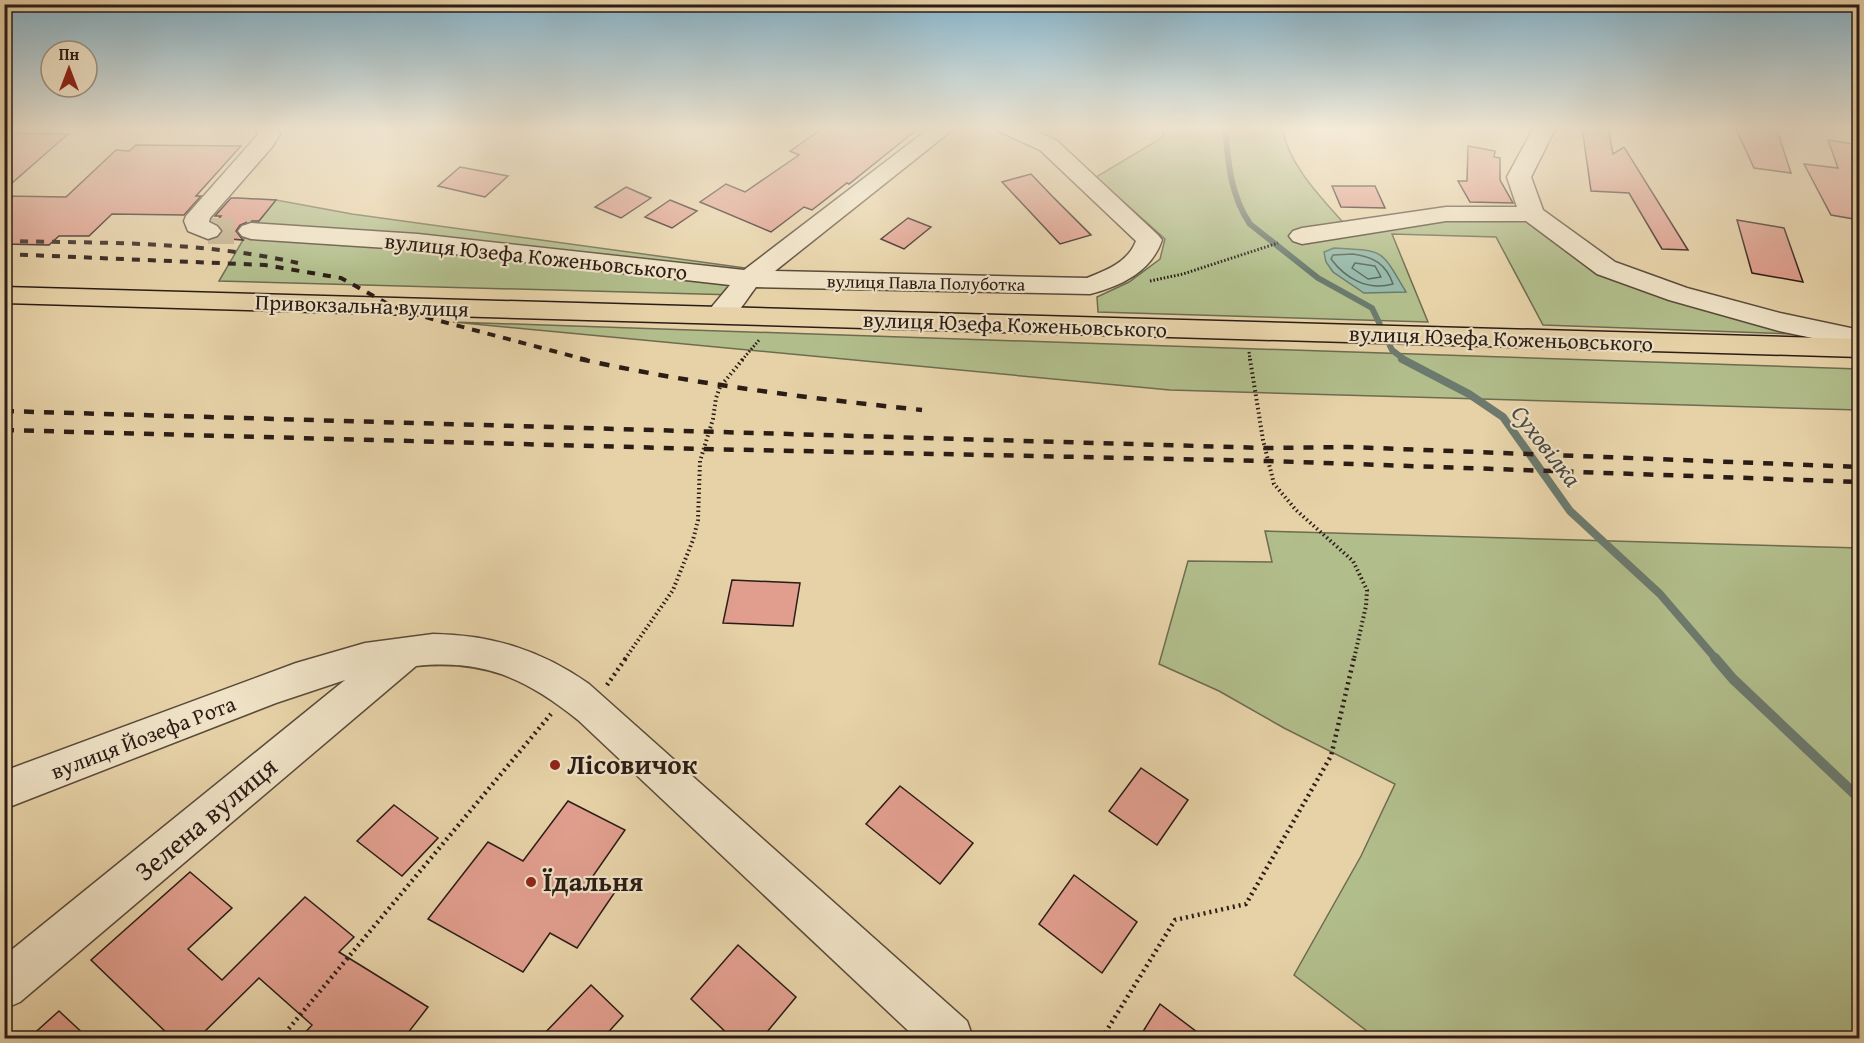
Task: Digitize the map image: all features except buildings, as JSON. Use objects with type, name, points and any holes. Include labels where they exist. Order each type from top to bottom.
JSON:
[{"type":"main road","name":"Привокзальна вулиця","points":[[4,295],[719,315]]},
{"type":"main road","name":"вулиця Юзефа Коженьовського","points":[[719,315],[1860,348]]},
{"type":"street","points":[[208,231],[197,226],[196,220],[234,176]]},
{"type":"street","points":[[719,315],[749,279],[882,176]]},
{"type":"street","name":"вулиця Павла Полуботка","points":[[749,279],[1090,286],[1119,274],[1146,253],[1149,240],[1081,176]]},
{"type":"street","points":[[1520,176],[1532,214],[1606,268],[1690,297],[1779,322],[1860,339]]},
{"type":"street","points":[[1291,239],[1377,223],[1446,214],[1532,214]]},
{"type":"street","name":"вулиця Юзефа Коженьовського","points":[[251,231],[418,242],[749,279]]},
{"type":"street","name":"вулиця Йозефа Рота","points":[[4,790],[282,684],[360,661],[407,652],[463,650],[508,658],[549,676],[581,699],[950,1038]]},
{"type":"street","name":"Зелена вулиця","points":[[4,986],[407,652]]},
{"type":"path","points":[[1139,282],[1183,274],[1291,239]]},
{"type":"path","points":[[281,1038],[581,699],[673,590],[693,540],[698,520],[700,461],[720,387],[778,317]]},
{"type":"path","points":[[1102,1038],[1175,920],[1246,904],[1331,756],[1366,606],[1367,590],[1353,561],[1296,510],[1274,484],[1263,440],[1246,330]]},
{"type":"green space","points":[[1304,176],[1348,228],[1527,214],[1600,268],[1822,335],[1543,325],[1496,237],[1392,234],[1428,322],[1098,312],[1097,297],[1129,282],[1160,259],[1165,239],[1096,177]]},
{"type":"green space","points":[[276,200],[352,214],[760,270],[736,295],[219,281],[243,240]]},
{"type":"green space","points":[[453,322],[1859,369],[1859,410],[1170,390]]},
{"type":"green space","points":[[1265,531],[1859,548],[1859,1038],[1376,1038],[1294,975],[1361,856],[1395,784],[1284,728],[1219,691],[1159,664],[1188,561],[1272,562]]},
{"type":"water","points":[[1334,248],[1363,250],[1379,255],[1391,267],[1406,292],[1364,293],[1333,272],[1326,262],[1324,252]]},
{"type":"waterway","name":"Суховілка","points":[[1231,176],[1238,201],[1250,224],[1318,278],[1372,308],[1392,350],[1405,360]]},
{"type":"waterway","name":"Суховілка","points":[[1402,359],[1469,394],[1503,417],[1570,511],[1660,594],[1716,659]]},
{"type":"waterway","name":"Суховілка","points":[[1715,658],[1733,679],[1860,799]]},
{"type":"tunnel","points":[[208,231],[251,231]]},
{"type":"railway","points":[[4,241],[152,244],[225,251],[298,263]]},
{"type":"railway","points":[[4,254],[265,265],[341,278],[388,304],[410,313],[587,360]]},
{"type":"railway","points":[[580,359],[665,376],[750,389],[922,410]]},
{"type":"railway","points":[[4,411],[1266,448],[1349,447],[1860,467]]},
{"type":"railway","points":[[4,430],[704,449],[1269,461],[1860,482]]},
{"type":"place","name":"Лісовичок","points":[[555,765]]},
{"type":"place","name":"Їдальня","points":[[531,882]]}]
